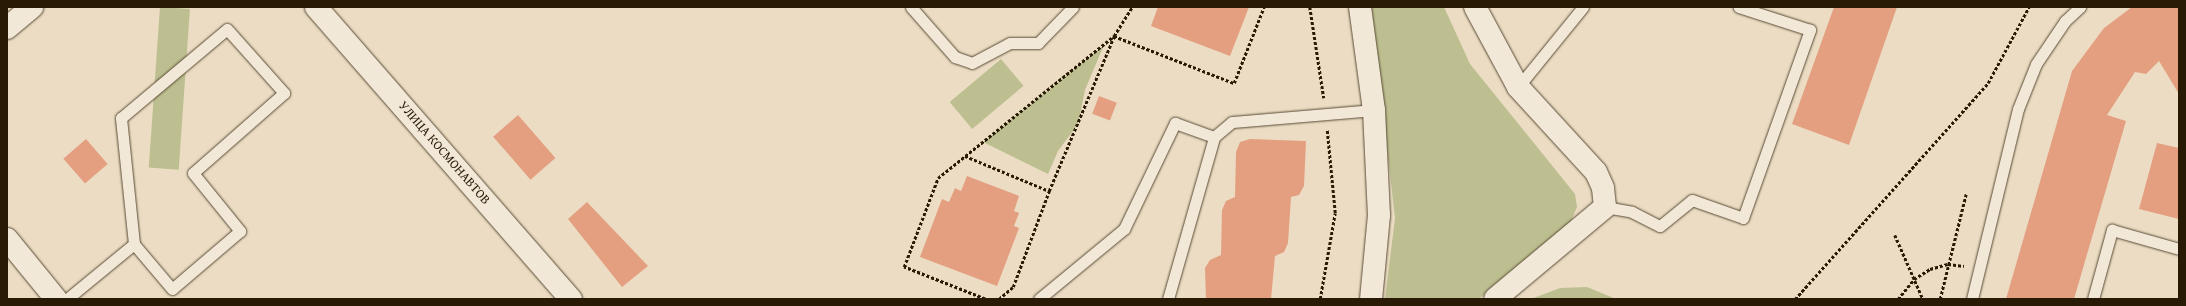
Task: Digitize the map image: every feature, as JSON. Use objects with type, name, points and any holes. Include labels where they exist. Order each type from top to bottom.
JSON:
[{"type":"street","points":[[7,28],[32,7]]},
{"type":"street","name":"УЛИЦА КОСМОНАВТОВ","points":[[316,7],[571,299]]},
{"type":"street","points":[[1360,7],[1374,110],[1379,215],[1371,299]]},
{"type":"street","points":[[1474,7],[1518,87],[1596,172],[1603,188],[1605,207],[1496,299]]},
{"type":"street","points":[[7,239],[56,299]]},
{"type":"lane","points":[[911,7],[955,58],[972,64],[1010,43],[1038,43],[1073,7]]},
{"type":"lane","points":[[1518,87],[1583,7]]},
{"type":"lane","points":[[1605,207],[1632,212],[1660,226],[1692,200],[1743,218],[1810,30],[1739,7]]},
{"type":"lane","points":[[1972,299],[2018,110],[2036,64],[2065,22],[2080,7]]},
{"type":"lane","points":[[227,29],[284,93],[193,173],[240,231],[172,289],[134,244],[121,118],[227,29]]},
{"type":"lane","points":[[1168,299],[1214,137],[1232,122],[1374,110]]},
{"type":"lane","points":[[1039,299],[1124,229],[1174,123],[1214,137]]},
{"type":"lane","points":[[2093,299],[2112,230],[2179,249]]},
{"type":"lane","points":[[67,299],[134,244]]},
{"type":"path","points":[[999,299],[1013,287],[1049,191],[1114,36],[1132,7]]},
{"type":"path","points":[[1114,36],[1234,82],[1264,7]]},
{"type":"path","points":[[1310,7],[1326,114],[1335,213],[1320,299]]},
{"type":"path","points":[[1795,299],[1988,83],[2029,7]]},
{"type":"path","points":[[985,299],[904,267],[938,178],[1114,36]]},
{"type":"path","points":[[965,156],[1049,191]]},
{"type":"path","points":[[1940,299],[1966,194]]},
{"type":"path","points":[[1895,235],[1923,299]]},
{"type":"path","points":[[1898,299],[1914,279],[1948,264],[1969,266]]},
{"type":"green space","points":[[160,7],[190,9],[179,170],[149,168]]},
{"type":"green space","points":[[1371,7],[1444,7],[1470,64],[1575,194],[1577,207],[1571,221],[1479,299],[1385,299],[1395,218]]},
{"type":"green space","points":[[1104,45],[1085,90],[1078,124],[1058,151],[1048,174],[983,142]]},
{"type":"green space","points":[[1001,59],[1023,86],[972,129],[950,102]]},
{"type":"green space","points":[[1587,287],[1616,299],[1531,299],[1560,288]]},
{"type":"building","points":[[1158,7],[1249,7],[1230,56],[1151,26]]},
{"type":"building","points":[[1834,7],[1897,7],[1849,145],[1792,124]]},
{"type":"building","points":[[2132,7],[2179,7],[2179,94],[2159,61],[2146,74],[2135,72],[2107,115],[2126,121],[2074,299],[2006,299],[2072,71],[2104,28]]},
{"type":"building","points":[[1099,96],[1117,103],[1110,121],[1092,114]]},
{"type":"building","points":[[518,115],[555,158],[530,180],[493,137]]},
{"type":"building","points":[[86,139],[108,164],[85,184],[63,159]]},
{"type":"building","points":[[1250,139],[1306,141],[1304,186],[1299,195],[1291,197],[1288,243],[1284,252],[1275,256],[1271,299],[1206,299],[1205,268],[1210,260],[1221,255],[1222,210],[1226,201],[1235,197],[1236,152],[1240,142]]},
{"type":"building","points":[[2157,143],[2179,148],[2179,219],[2139,209]]},
{"type":"building","points":[[967,176],[1019,196],[1014,211],[1019,213],[1014,226],[1019,228],[997,286],[920,257],[942,199],[949,202],[955,188],[961,191]]},
{"type":"building","points":[[587,202],[648,266],[622,287],[568,219]]}]
